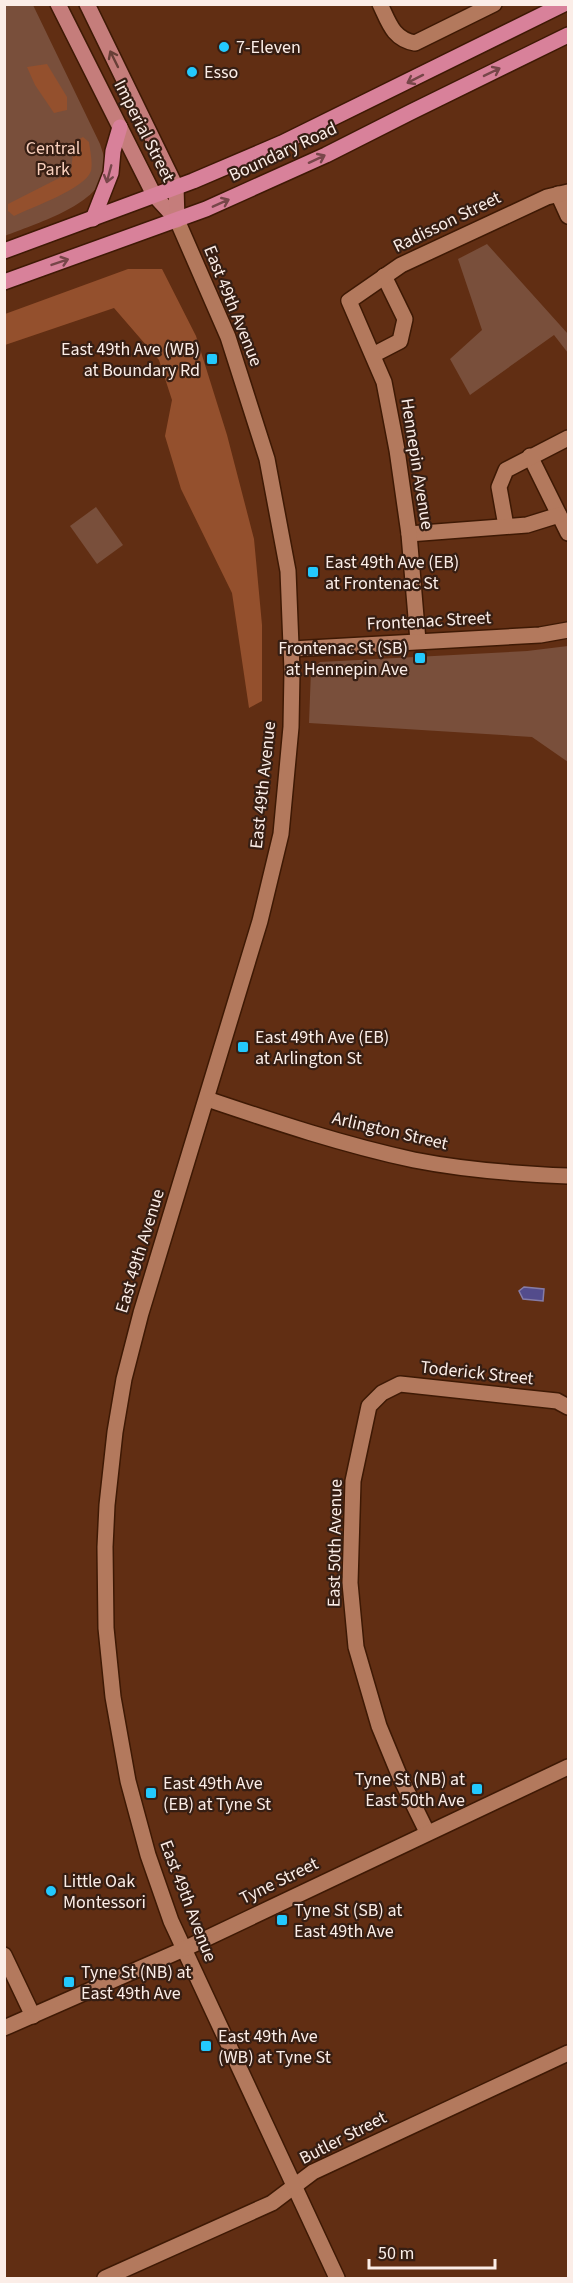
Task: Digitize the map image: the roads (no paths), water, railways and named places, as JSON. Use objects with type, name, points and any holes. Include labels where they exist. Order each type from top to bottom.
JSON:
[{"type":"main road","name":"Imperial Street","points":[[58,4],[154,195],[177,220]]},
{"type":"main road","name":"Imperial Street","points":[[87,4],[176,187],[177,220]]},
{"type":"main road","name":"Boundary Road","points":[[4,251],[93,219],[264,151],[343,115],[564,4]]},
{"type":"main road","name":"Boundary Road","points":[[4,282],[177,220],[326,155],[568,35]]},
{"type":"main road","points":[[93,219],[111,173],[113,151],[120,127]]},
{"type":"street","points":[[380,4],[393,33],[405,41],[415,43],[494,4]]},
{"type":"street","points":[[563,193],[568,216]]},
{"type":"street","name":"Radisson Street","points":[[349,301],[401,264],[547,196],[563,193]]},
{"type":"street","name":"East 49th Avenue","points":[[177,220],[228,337],[267,459],[276,499],[288,571],[292,650],[291,727],[281,834],[260,921],[141,1313],[124,1379],[111,1464],[105,1547],[106,1628],[113,1697],[128,1781],[148,1856],[171,1921],[337,2278]]},
{"type":"street","points":[[373,356],[400,340],[405,319],[384,276]]},
{"type":"street","name":"Hennepin Avenue","points":[[349,301],[384,382],[409,534],[418,641]]},
{"type":"street","points":[[506,526],[498,487],[506,470],[568,438]]},
{"type":"street","points":[[530,456],[568,533]]},
{"type":"street","points":[[409,534],[527,525],[559,514]]},
{"type":"street","name":"Frontenac Street","points":[[292,650],[540,635],[568,630]]},
{"type":"street","name":"Arlington Street","points":[[207,1099],[330,1138],[414,1160],[465,1168],[568,1176]]},
{"type":"street","name":"Toderick Street","points":[[382,1393],[400,1384],[557,1401],[568,1407]]},
{"type":"street","name":"East 50th Avenue","points":[[382,1393],[369,1406],[353,1481],[350,1583],[356,1647],[379,1726],[400,1777],[427,1832]]},
{"type":"street","name":"Tyne Street","points":[[4,2028],[184,1949],[568,1767]]},
{"type":"street","points":[[4,1955],[33,2016]]},
{"type":"street","name":"Butler Street","points":[[105,2278],[272,2203],[317,2170],[568,2053]]},
{"type":"place","name":"7-Eleven","points":[[224,47]]},
{"type":"place","name":"Esso","points":[[192,72]]},
{"type":"place","name":"East 49th Ave (WB) at Boundary Rd","points":[[212,359]]},
{"type":"place","name":"East 49th Ave (EB) at Frontenac St","points":[[313,572]]},
{"type":"place","name":"Frontenac St (SB) at Hennepin Ave","points":[[420,658]]},
{"type":"place","name":"East 49th Ave (EB) at Arlington St","points":[[243,1047]]},
{"type":"place","name":"Tyne St (NB) at East 50th Ave","points":[[477,1789]]},
{"type":"place","name":"East 49th Ave (EB) at Tyne St","points":[[151,1793]]},
{"type":"place","name":"Little Oak Montessori","points":[[51,1891]]},
{"type":"place","name":"Tyne St (SB) at East 49th Ave","points":[[282,1920]]},
{"type":"place","name":"Tyne St (NB) at East 49th Ave","points":[[69,1982]]},
{"type":"place","name":"East 49th Ave (WB) at Tyne St","points":[[206,2046]]},
{"type":"park label","name":"Central Park","points":[[53,158]]}]
